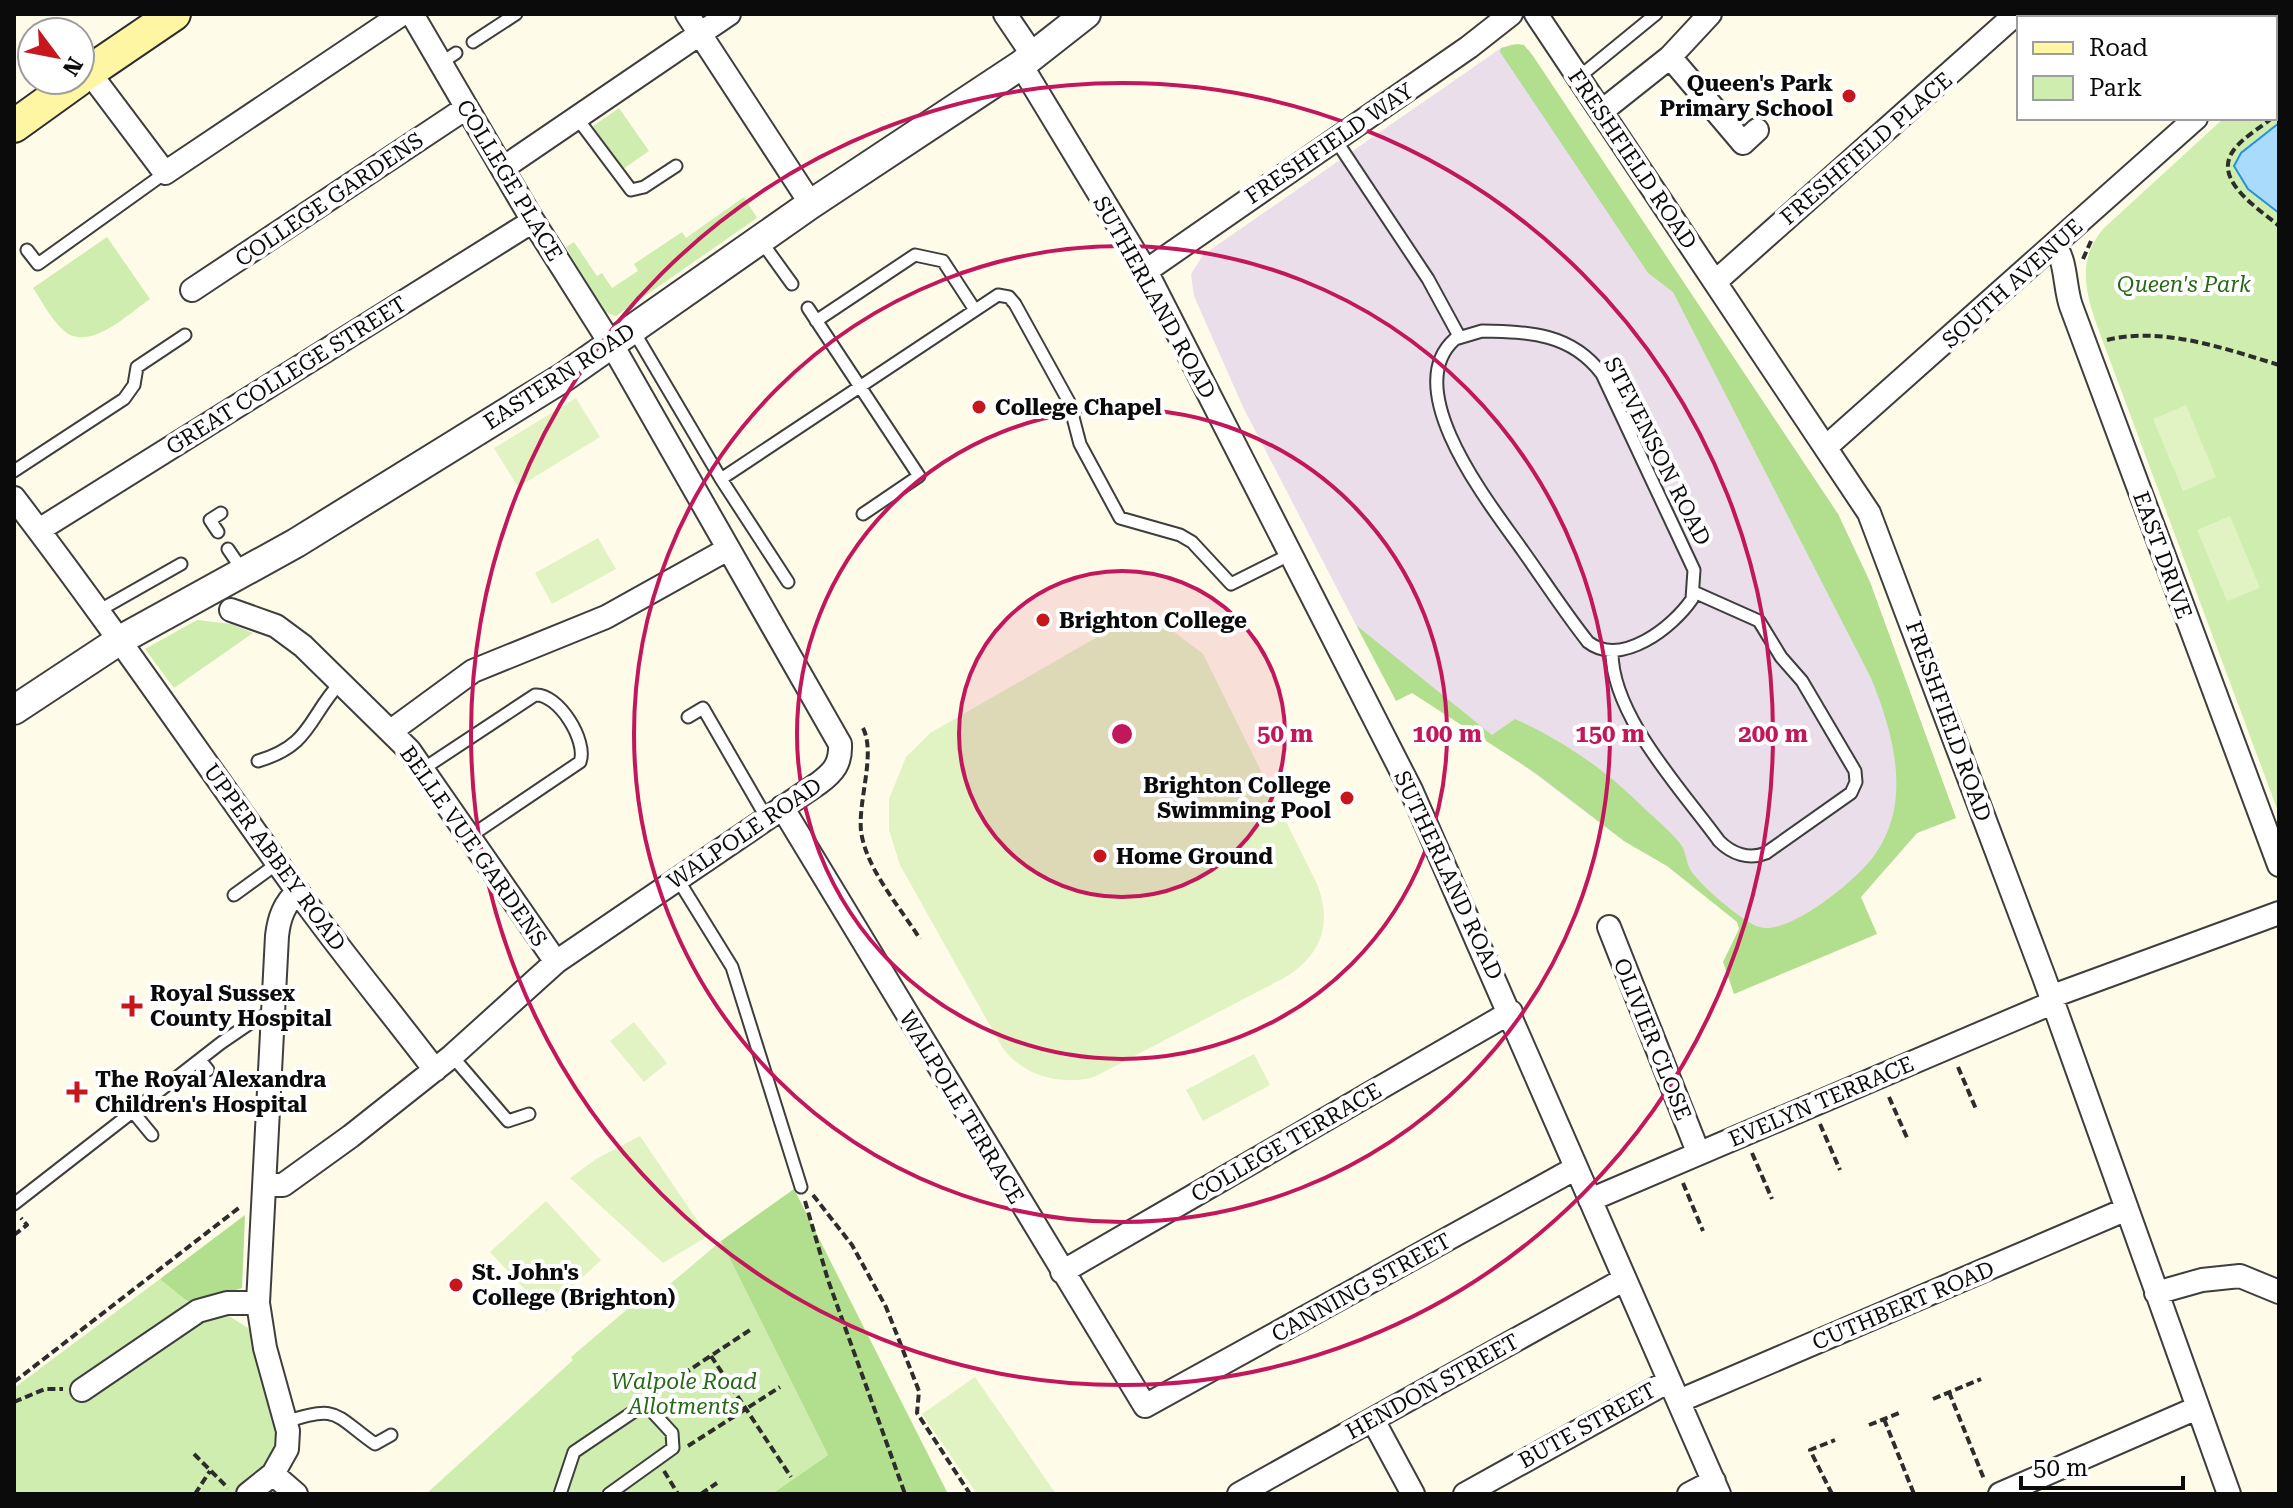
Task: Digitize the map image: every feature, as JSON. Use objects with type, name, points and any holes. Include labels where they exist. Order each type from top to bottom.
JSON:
[{"type":"main road","points":[[96,67],[174,14]]},
{"type":"main road","points":[[16,121],[54,96]]},
{"type":"street","points":[[96,93],[165,173],[402,14]]},
{"type":"street","name":"COLLEGE PLACE","points":[[412,14],[449,58],[466,108],[533,221],[621,336]]},
{"type":"street","points":[[687,14],[811,204]]},
{"type":"street","points":[[503,168],[729,14]]},
{"type":"street","name":"SUTHERLAND ROAD","points":[[1005,14],[1027,60],[1146,271],[1411,790],[1511,1012],[1717,1488]]},
{"type":"street","name":"EASTERN ROAD","points":[[14,710],[236,560],[564,377],[811,204],[1027,60],[1086,14]]},
{"type":"street","name":"FRESHFIELD WAY","points":[[1146,271],[1511,14]]},
{"type":"street","name":"FRESHFIELD ROAD","points":[[1536,14],[1869,513],[1886,551],[2051,1000],[2229,1494]]},
{"type":"street","points":[[1602,111],[1670,57],[1710,14]]},
{"type":"street","name":"FRESHFIELD PLACE","points":[[1715,282],[2016,14]]},
{"type":"street","points":[[1670,57],[1743,143],[1757,130]]},
{"type":"street","name":"COLLEGE GARDENS","points":[[192,290],[466,108]]},
{"type":"street","name":"SOUTH AVENUE","points":[[1826,447],[2194,120]]},
{"type":"street","name":"GREAT COLLEGE STREET","points":[[39,530],[533,221]]},
{"type":"street","name":"EAST DRIVE","points":[[2054,245],[2063,256],[2065,288],[2086,347],[2279,865]]},
{"type":"street","name":"WALPOLE ROAD","points":[[266,1185],[286,1182],[444,1063],[556,962],[833,772],[840,756],[840,744],[728,549],[621,336]]},
{"type":"street","name":"UPPER ABBEY ROAD","points":[[14,498],[100,610],[298,891],[444,1063]]},
{"type":"street","name":"BELLE VUE GARDENS","points":[[391,731],[473,671],[606,617],[728,549]]},
{"type":"street","name":"BELLE VUE GARDENS","points":[[231,610],[276,626],[342,681],[391,731],[423,769],[556,962]]},
{"type":"street","name":"WALPOLE TERRACE","points":[[774,812],[1145,1406]]},
{"type":"street","points":[[238,1491],[273,1474],[287,1449],[286,1422],[265,1348],[258,1303],[279,919],[288,900],[298,891]]},
{"type":"street","name":"EVELYN TERRACE","points":[[1590,1200],[2051,1000],[2279,913]]},
{"type":"street","name":"OLIVIER CLOSE","points":[[1609,927],[1698,1152]]},
{"type":"street","name":"COLLEGE TERRACE","points":[[1062,1272],[1511,1012]]},
{"type":"street","name":"CANNING STREET","points":[[1145,1406],[1576,1168]]},
{"type":"street","name":"CUTHBERT ROAD","points":[[1674,1391],[2127,1209]]},
{"type":"street","points":[[2156,1293],[2202,1280],[2240,1276],[2279,1292]]},
{"type":"street","name":"HENDON STREET","points":[[1239,1494],[1625,1279]]},
{"type":"street","points":[[82,1390],[198,1311],[227,1303],[258,1303]]},
{"type":"street","name":"BUTE STREET","points":[[1465,1494],[1674,1391]]},
{"type":"street","points":[[1992,1486],[2197,1408]]},
{"type":"street","points":[[1373,1420],[1413,1494]]},
{"type":"street","points":[[273,1474],[296,1494]]},
{"type":"street","points":[[1689,1494],[1717,1488]]},
{"type":"lane","points":[[473,42],[516,14]]},
{"type":"lane","points":[[1579,77],[1656,14]]},
{"type":"lane","points":[[577,118],[631,190],[638,190],[676,166]]},
{"type":"lane","points":[[1335,139],[1428,279],[1459,336],[1443,354],[1439,374],[1442,413],[1459,457],[1588,642],[1597,649],[1612,651],[1663,629],[1686,608],[1694,592],[1759,621],[1781,657],[1802,681],[1855,771],[1856,782],[1851,793],[1766,853],[1757,857],[1736,853],[1719,841],[1630,713],[1614,680],[1612,651]]},
{"type":"lane","points":[[27,250],[38,264],[165,173]]},
{"type":"lane","points":[[761,240],[792,284]]},
{"type":"lane","points":[[816,321],[915,255],[943,261],[975,310]]},
{"type":"lane","points":[[721,479],[998,295],[1009,297],[1015,304],[1069,402],[1080,444],[1120,518],[1192,542],[1231,584],[1291,554]]},
{"type":"lane","points":[[808,308],[919,476],[863,514]]},
{"type":"lane","name":"STEVENSON ROAD","points":[[1459,336],[1482,331],[1530,333],[1558,338],[1589,358],[1606,382],[1689,554],[1696,579],[1694,592]]},
{"type":"lane","points":[[14,471],[118,404],[131,390],[137,367],[185,335]]},
{"type":"lane","points":[[621,336],[721,479],[788,582]]},
{"type":"lane","points":[[218,532],[210,520],[221,513]]},
{"type":"lane","points":[[100,610],[181,564]]},
{"type":"lane","points":[[258,761],[281,754],[304,737],[342,681]]},
{"type":"lane","points":[[423,769],[535,695],[546,696],[555,702],[581,746],[580,762],[469,837]]},
{"type":"lane","points":[[688,717],[703,708],[774,812]]},
{"type":"lane","points":[[234,895],[278,862]]},
{"type":"lane","points":[[677,877],[732,967],[801,1187]]},
{"type":"lane","points":[[14,1206],[259,1017],[275,1017]]},
{"type":"lane","points":[[200,1060],[208,1070]]},
{"type":"lane","points":[[444,1063],[508,1121],[529,1114]]},
{"type":"lane","points":[[133,1112],[152,1135]]},
{"type":"lane","points":[[560,1494],[574,1452],[646,1407],[666,1425],[675,1439],[674,1445],[658,1462],[609,1494]]},
{"type":"lane","points":[[286,1422],[316,1412],[326,1413],[346,1419],[375,1444],[391,1435]]},
{"type":"path","points":[[2269,120],[2233,150],[2228,167],[2233,183],[2279,226]]},
{"type":"path","points":[[2082,263],[2096,232]]},
{"type":"path","points":[[2086,347],[2124,335],[2162,335],[2279,365]]},
{"type":"path","points":[[863,728],[869,741],[861,805],[866,852],[920,939]]},
{"type":"path","points":[[1957,1065],[1976,1109]]},
{"type":"path","points":[[1888,1095],[1908,1140]]},
{"type":"path","points":[[1820,1124],[1840,1170]]},
{"type":"path","points":[[1752,1153],[1772,1199]]},
{"type":"path","points":[[1683,1183],[1703,1231]]},
{"type":"path","points":[[14,1382],[266,1185]]},
{"type":"path","points":[[801,1187],[828,1280],[905,1494]]},
{"type":"path","points":[[801,1187],[821,1201],[859,1257],[909,1361],[919,1391],[917,1413],[970,1494]]},
{"type":"path","points":[[14,1206],[27,1225],[14,1235]]},
{"type":"path","points":[[646,1407],[654,1393],[753,1328]]},
{"type":"path","points":[[711,1356],[791,1477]]},
{"type":"path","points":[[1933,1399],[1981,1379]]},
{"type":"path","points":[[674,1445],[686,1447],[780,1387]]},
{"type":"path","points":[[14,1402],[45,1389],[82,1390]]},
{"type":"path","points":[[1949,1392],[1992,1486]]},
{"type":"path","points":[[1869,1425],[1899,1413]]},
{"type":"path","points":[[1884,1419],[1914,1494]]},
{"type":"path","points":[[1832,1494],[1810,1450],[1835,1440]]},
{"type":"path","points":[[194,1454],[210,1471],[238,1491]]},
{"type":"path","points":[[658,1462],[678,1494]]},
{"type":"path","points":[[195,1494],[210,1471]]},
{"type":"path","points":[[701,1494],[717,1483]]},
{"type":"shaded area","points":[[1513,44],[1529,50],[1838,514],[1870,582],[1956,818],[1917,833],[1888,866],[1783,935],[1751,927],[1667,866],[1624,841],[1511,756],[1356,625],[1243,407],[1194,296],[1191,274],[1203,255],[1501,48]]},
{"type":"green space","points":[[1524,45],[1533,56],[1838,514],[1870,582],[1956,818],[1917,833],[1861,897],[1877,934],[1734,994],[1723,962],[1739,929],[1737,922],[1667,866],[1624,841],[1537,774],[1412,693],[1396,701],[1356,625],[1492,735],[1515,719],[1570,748],[1602,771],[1666,828],[1683,849],[1690,869],[1701,883],[1732,910],[1759,927],[1786,924],[1819,906],[1861,871],[1884,840],[1896,795],[1896,771],[1887,724],[1871,678],[1673,292],[1648,273],[1500,52],[1501,48]]},
{"type":"green space","name":"Queen's Park","points":[[2279,64],[2279,814],[2099,331],[2086,286],[2088,257],[2104,228],[2222,120],[2277,120]]},
{"type":"green space","points":[[619,108],[649,151],[623,169],[593,126]]},
{"type":"green space","points":[[744,197],[757,218],[616,316],[604,312],[566,247],[574,242],[597,276],[602,273],[612,288],[638,271],[634,264],[682,232],[686,238]]},
{"type":"green space","points":[[107,237],[150,299],[120,322],[96,335],[72,336],[54,320],[33,288]]},
{"type":"green space","points":[[576,398],[600,437],[518,487],[494,448]]},
{"type":"green space","points":[[2186,405],[2216,477],[2183,491],[2153,419]]},
{"type":"green space","points":[[2230,516],[2260,588],[2227,601],[2197,530]]},
{"type":"green space","points":[[598,538],[616,569],[552,604],[535,573]]},
{"type":"green space","points":[[197,620],[231,624],[253,633],[174,688],[145,649]]},
{"type":"green space","name":"Home Ground","points":[[1134,624],[1173,631],[1203,654],[1317,884],[1324,912],[1323,926],[1315,949],[1307,960],[1284,978],[1094,1077],[1055,1079],[1031,1072],[1002,1047],[900,865],[889,830],[889,799],[906,757],[930,733],[1114,628]]},
{"type":"green space","points":[[634,1022],[667,1063],[644,1082],[610,1041]]},
{"type":"green space","points":[[1254,1054],[1270,1085],[1203,1121],[1186,1090]]},
{"type":"green space","points":[[640,1136],[708,1236],[663,1263],[570,1178],[596,1159]]},
{"type":"green space","points":[[794,1189],[948,1494],[772,1494],[828,1455],[721,1241]]},
{"type":"green space","points":[[546,1201],[601,1260],[546,1312],[490,1252]]},
{"type":"green space","points":[[245,1215],[242,1288],[191,1304],[160,1279]]},
{"type":"green space","name":"Walpole Road Allotments","points":[[721,1241],[828,1455],[772,1494],[426,1494],[573,1360],[571,1357],[644,1295],[656,1296]]},
{"type":"green space","points":[[160,1279],[182,1293],[198,1321],[229,1316],[248,1328],[254,1339],[279,1436],[282,1494],[14,1494],[14,1388]]},
{"type":"green space","points":[[975,1377],[1056,1494],[977,1494],[922,1414]]},
{"type":"water","points":[[2279,123],[2279,213],[2248,189],[2234,166],[2241,153]]},
{"type":"place","name":"Queen's Park Primary School","points":[[1849,96]]},
{"type":"place","name":"College Chapel","points":[[979,407]]},
{"type":"place","name":"Brighton College","points":[[1043,620]]},
{"type":"place","name":"Brighton College Swimming Pool","points":[[1347,798]]},
{"type":"place","name":"Home Ground","points":[[1100,856]]},
{"type":"place","name":"Royal Sussex County Hospital","points":[[132,1006]]},
{"type":"place","name":"The Royal Alexandra Children's Hospital","points":[[77,1092]]},
{"type":"place","name":"St. John's College (Brighton)","points":[[456,1285]]}]
